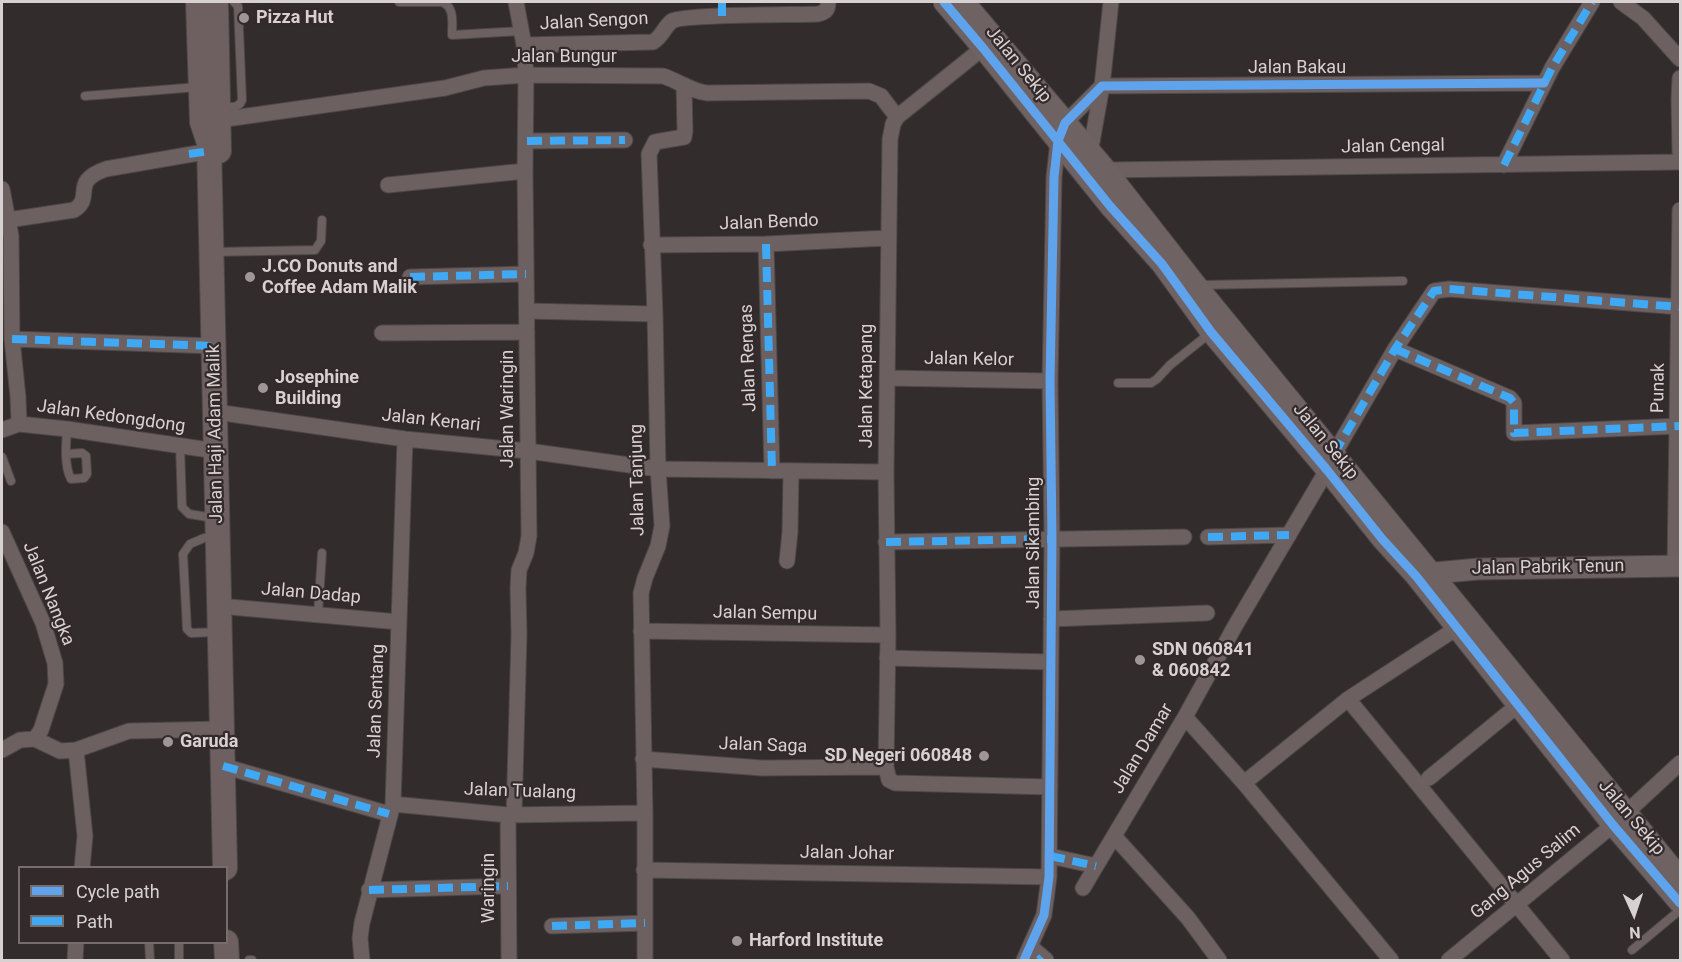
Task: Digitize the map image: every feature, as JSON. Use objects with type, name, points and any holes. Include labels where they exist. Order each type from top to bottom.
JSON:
[{"type":"main road","name":"Jalan Haji Adam Malik","points":[[198,2],[201,86],[213,116],[209,143],[216,252]]},
{"type":"main road","name":"Jalan Haji Adam Malik","points":[[216,2],[213,116],[216,252],[216,462],[225,866]]},
{"type":"main road","points":[[216,335],[223,413],[223,453],[216,462]]},
{"type":"main road","points":[[226,944],[227,960]]},
{"type":"street","name":"Jalan Waringin","points":[[511,815],[519,634],[519,570],[526,553],[529,536],[526,75],[523,38],[516,2]]},
{"type":"street","name":"Jalan Sengon","points":[[523,38],[653,42],[674,20],[722,9],[818,14],[826,12],[828,2]]},
{"type":"street","name":"Jalan Sekip","points":[[944,2],[983,48],[1062,132],[1091,153],[1106,170],[1218,327],[1424,574],[1620,819],[1680,903]]},
{"type":"street","name":"Jalan Sekip","points":[[964,2],[1062,132],[1084,173],[1162,264],[1190,290]]},
{"type":"street","points":[[1084,173],[1091,153],[1102,86],[1111,2]]},
{"type":"street","points":[[1504,165],[1544,83],[1571,33],[1592,2]]},
{"type":"street","points":[[1621,2],[1643,18],[1680,59]]},
{"type":"street","points":[[897,117],[983,48]]},
{"type":"street","name":"Jalan Bungur","points":[[213,116],[445,88],[484,78],[526,75],[663,76],[707,93],[868,91],[881,96],[897,117]]},
{"type":"street","points":[[1680,78],[1680,152]]},
{"type":"street","name":"Jalan Bakau","points":[[1102,86],[1544,83]]},
{"type":"street","name":"Jalan Tanjung","points":[[645,960],[641,593],[661,535],[650,150],[655,142],[683,138],[686,131],[684,86]]},
{"type":"street","points":[[1062,132],[1102,86]]},
{"type":"street","name":"Jalan Ketapang","points":[[886,767],[888,238],[890,139],[897,117]]},
{"type":"street","name":"Jalan Sikambing","points":[[1036,957],[1044,915],[1050,856],[1052,207],[1062,132]]},
{"type":"street","points":[[526,141],[625,140]]},
{"type":"street","points":[[8,220],[74,210],[80,207],[88,178],[99,171],[210,151]]},
{"type":"street","name":"Jalan Cengal","points":[[1106,170],[1680,162]]},
{"type":"street","points":[[388,185],[525,171]]},
{"type":"street","points":[[2,189],[8,220],[6,237],[19,424]]},
{"type":"street","name":"Punak","points":[[1678,566],[1680,210]]},
{"type":"street","name":"Jalan Bendo","points":[[651,245],[766,244],[888,238]]},
{"type":"street","name":"Jalan Rengas","points":[[766,244],[772,471]]},
{"type":"street","points":[[410,278],[526,274]]},
{"type":"street","name":"Jalan Damar","points":[[1083,888],[1185,717],[1395,349],[1434,291],[1440,289],[1680,307]]},
{"type":"street","points":[[526,311],[655,314]]},
{"type":"street","points":[[382,333],[527,332]]},
{"type":"street","points":[[12,339],[216,335]]},
{"type":"street","points":[[1395,349],[1510,398],[1514,403],[1514,433],[1678,426]]},
{"type":"street","name":"Jalan Kelor","points":[[887,378],[1050,381]]},
{"type":"street","name":"Jalan Kenari","points":[[223,413],[405,439],[658,469],[886,472]]},
{"type":"street","name":"Jalan Kedongdong","points":[[2,430],[19,424],[67,429],[180,446],[216,462]]},
{"type":"street","name":"Jalan Sentang","points":[[362,960],[360,938],[369,890],[391,809],[405,439]]},
{"type":"street","points":[[787,561],[791,472]]},
{"type":"street","name":"Jalan Nangka","points":[[2,532],[43,623],[56,663],[56,684],[35,739]]},
{"type":"street","points":[[1208,537],[1289,535]]},
{"type":"street","points":[[886,542],[1184,537]]},
{"type":"street","name":"Jalan Pabrik Tenun","points":[[1424,574],[1478,569],[1678,566]]},
{"type":"street","name":"Jalan Sekip","points":[[1424,574],[1457,628],[1518,705],[1620,819],[1680,878]]},
{"type":"street","name":"Jalan Dadap","points":[[219,606],[399,622]]},
{"type":"street","points":[[1051,619],[1207,613]]},
{"type":"street","points":[[1245,783],[1348,699],[1457,628]]},
{"type":"street","name":"Jalan Sempu","points":[[641,631],[888,635]]},
{"type":"street","points":[[887,658],[1051,662]]},
{"type":"street","points":[[1348,699],[1562,960]]},
{"type":"street","points":[[1429,778],[1518,705]]},
{"type":"street","points":[[1185,717],[1245,783],[1391,960]]},
{"type":"street","points":[[2,750],[20,740],[35,739],[60,751],[76,750],[129,731],[222,729]]},
{"type":"street","points":[[76,750],[85,836],[82,866]]},
{"type":"street","name":"Jalan Saga","points":[[644,759],[762,768],[886,767]]},
{"type":"street","name":"Gang Agus Salim","points":[[1449,960],[1620,819],[1680,763]]},
{"type":"street","name":"Jalan Tualang","points":[[223,766],[391,809],[511,815],[645,813]]},
{"type":"street","points":[[886,767],[889,780],[895,783],[1050,787]]},
{"type":"street","name":"Waringin","points":[[509,960],[508,886],[511,815]]},
{"type":"street","points":[[1114,836],[1188,918],[1219,960]]},
{"type":"street","points":[[1050,856],[1096,866]]},
{"type":"street","name":"Jalan Johar","points":[[644,870],[1049,877]]},
{"type":"street","points":[[369,890],[508,886]]},
{"type":"street","points":[[552,926],[645,923]]},
{"type":"street","points":[[75,960],[76,944]]},
{"type":"lane","points":[[213,116],[237,107],[242,100],[238,6],[234,2]]},
{"type":"lane","points":[[399,2],[448,4],[451,8],[452,35],[523,38]]},
{"type":"lane","points":[[86,96],[201,86]]},
{"type":"lane","points":[[216,252],[315,250],[321,242],[322,220]]},
{"type":"lane","points":[[1190,290],[1403,280]]},
{"type":"lane","points":[[1118,383],[1151,383],[1218,327]]},
{"type":"lane","points":[[67,429],[67,454]]},
{"type":"lane","points":[[180,446],[184,512],[217,528],[204,538],[190,544],[183,554],[187,629],[191,633],[220,632]]},
{"type":"lane","points":[[2,457],[11,481]]},
{"type":"lane","points":[[318,614],[322,553]]},
{"type":"lane","points":[[1632,950],[1680,910]]},
{"type":"lane","points":[[149,944],[150,960]]},
{"type":"lane","points":[[179,944],[179,960]]},
{"type":"marked path","points":[[722,2],[722,16]]},
{"type":"marked path","points":[[1504,165],[1552,68],[1592,2]]},
{"type":"marked path","points":[[527,141],[625,140]]},
{"type":"marked path","points":[[189,154],[210,151]]},
{"type":"marked path","points":[[766,244],[772,471]]},
{"type":"marked path","points":[[410,277],[526,274]]},
{"type":"marked path","points":[[1334,454],[1395,349],[1434,291],[1449,289],[1680,307]]},
{"type":"marked path","points":[[12,339],[214,346]]},
{"type":"marked path","points":[[1395,349],[1510,398],[1514,403],[1514,433],[1679,426]]},
{"type":"marked path","points":[[1208,537],[1289,535]]},
{"type":"marked path","points":[[886,542],[1052,539]]},
{"type":"marked path","points":[[223,766],[389,814]]},
{"type":"marked path","points":[[1050,856],[1096,866]]},
{"type":"marked path","points":[[369,890],[508,886]]},
{"type":"marked path","points":[[552,926],[645,923]]},
{"type":"marked path","points":[[1039,960],[1042,957]]},
{"type":"cycle path","points":[[944,2],[1110,206],[1162,264],[1211,332],[1383,540],[1416,576],[1613,825],[1680,903]]},
{"type":"cycle path","points":[[1024,960],[1044,915],[1049,877],[1052,539],[1050,381],[1054,177],[1058,141],[1065,123],[1102,86],[1544,83]]},
{"type":"place","name":"Pizza Hut","points":[[244,18]]},
{"type":"place","name":"J.CO Donuts and Coffee Adam Malik","points":[[250,277]]},
{"type":"place","name":"Josephine Building","points":[[263,388]]},
{"type":"place","name":"SDN 060841 & 060842","points":[[1140,660]]},
{"type":"place","name":"Garuda","points":[[168,742]]},
{"type":"place","name":"SD Negeri 060848","points":[[984,756]]},
{"type":"place","name":"Harford Institute","points":[[737,941]]}]
